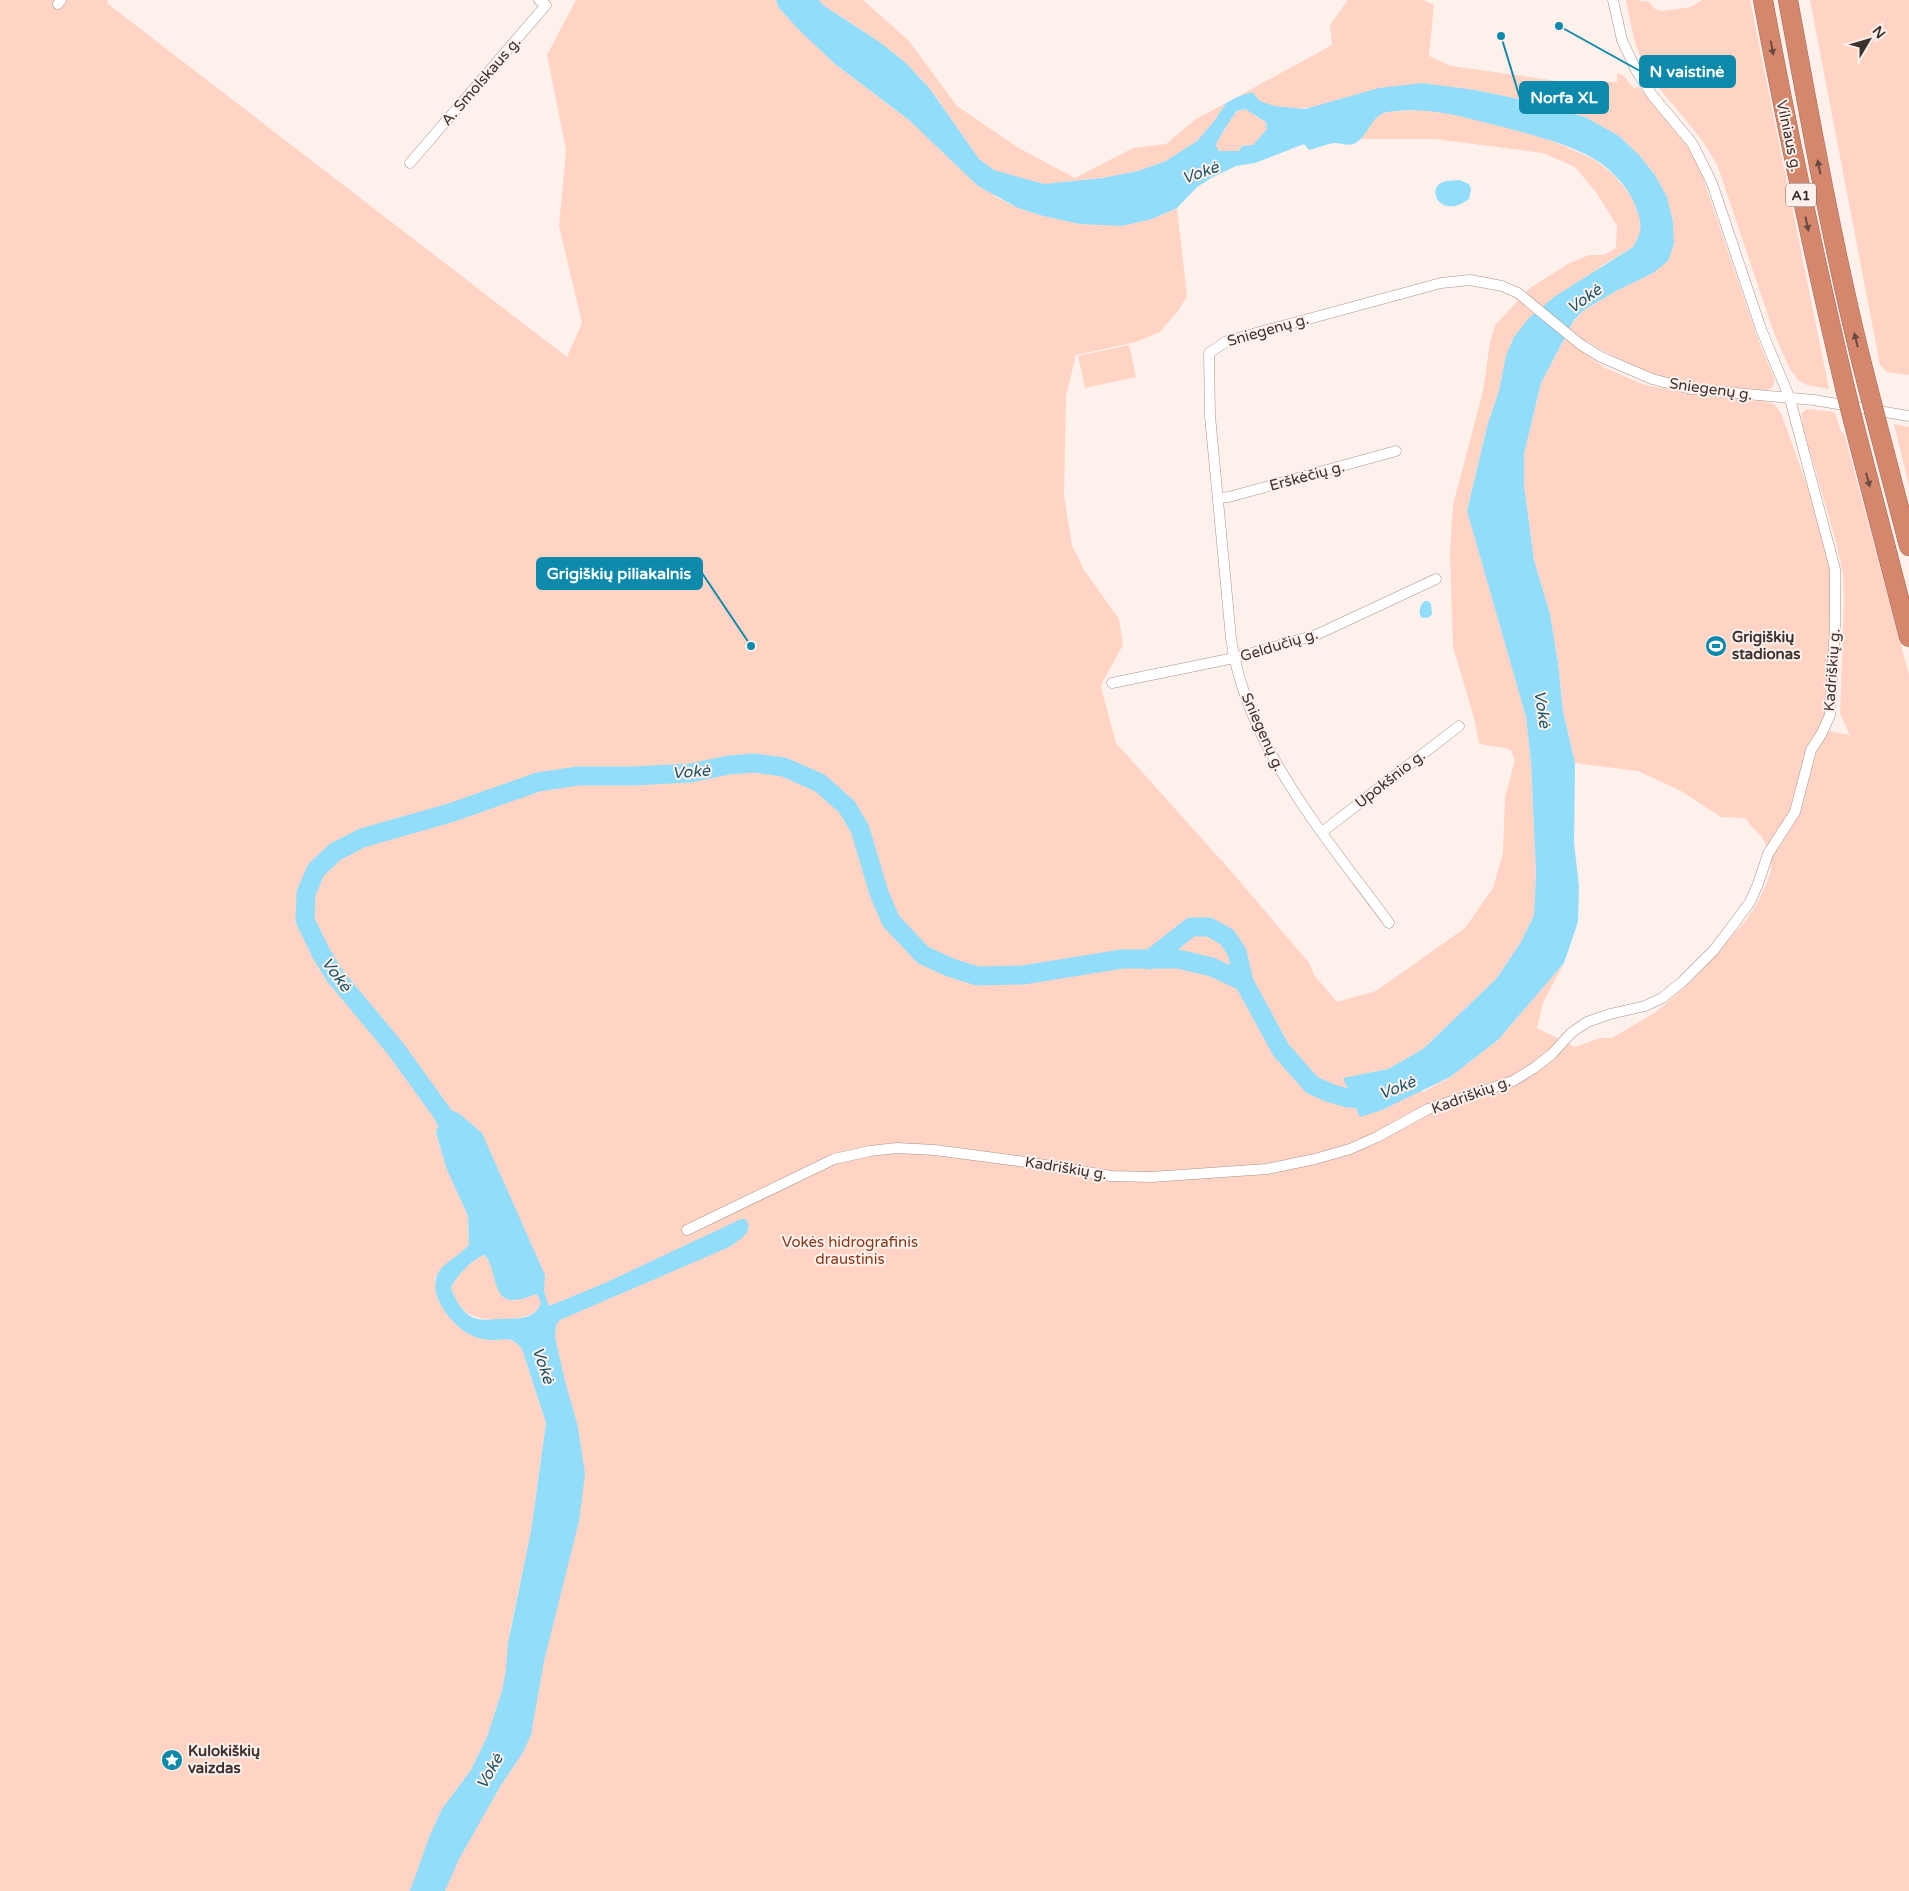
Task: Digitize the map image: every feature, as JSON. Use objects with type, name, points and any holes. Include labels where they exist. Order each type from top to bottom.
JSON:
[{"type":"highway","name":"Vilniaus g.","points":[[1764,0],[1784,111],[1816,265],[1845,388],[1909,637]]},
{"type":"highway","name":"Vilniaus g.","points":[[1788,0],[1831,232],[1847,305],[1909,546]]},
{"type":"street","name":"A. Smolskaus g.","points":[[410,163],[546,5],[539,0]]},
{"type":"street","name":"Kadriškių g.","points":[[687,1230],[834,1158],[879,1150],[897,1148],[935,1150],[1111,1176],[1151,1177],[1267,1168],[1315,1159],[1350,1149],[1377,1138],[1428,1109],[1513,1081],[1552,1054],[1571,1033],[1587,1022],[1610,1014],[1645,1006],[1662,998],[1682,982],[1714,950],[1750,902],[1768,854],[1796,812],[1811,750],[1822,733],[1830,715],[1835,627],[1834,569],[1790,398],[1760,329],[1712,183],[1692,143],[1652,96],[1633,64],[1622,40],[1613,0]]},
{"type":"street","name":"Sniegenų g.","points":[[1390,922],[1290,787],[1270,753],[1250,705],[1234,658],[1210,416],[1208,353],[1227,340],[1441,283],[1470,280],[1490,283],[1518,293],[1580,344],[1601,357],[1652,379],[1691,389],[1814,400],[1909,416]]},
{"type":"street","name":"Erškėčių g.","points":[[1218,498],[1229,497],[1294,480],[1396,450]]},
{"type":"street","name":"Geldučių g.","points":[[1112,683],[1234,658],[1316,635],[1436,579]]},
{"type":"street","name":"Upokšnio g.","points":[[1322,832],[1459,726]]},
{"type":"green space","name":"Vokės hidrografinis draustinis","points":[[0,0],[107,0],[108,4],[567,357],[582,323],[559,226],[566,150],[547,55],[576,0],[776,0],[779,8],[799,30],[835,64],[909,120],[996,197],[1018,208],[1080,224],[1152,219],[1177,208],[1187,296],[1178,311],[1160,332],[1136,342],[1076,355],[1066,396],[1064,496],[1072,545],[1084,570],[1119,619],[1123,645],[1101,687],[1116,743],[1230,870],[1310,964],[1314,975],[1337,1002],[1376,991],[1465,928],[1493,888],[1503,853],[1505,797],[1515,760],[1511,750],[1479,743],[1474,718],[1453,647],[1450,553],[1453,505],[1483,391],[1490,342],[1495,325],[1530,288],[1568,264],[1589,255],[1604,255],[1616,248],[1617,226],[1596,192],[1575,167],[1543,153],[1435,139],[1361,139],[1375,118],[1385,112],[1425,110],[1458,114],[1531,134],[1560,144],[1595,160],[1614,175],[1632,197],[1640,218],[1640,236],[1633,247],[1601,266],[1499,391],[1488,423],[1467,510],[1526,717],[1531,763],[1536,873],[1534,915],[1521,942],[1496,979],[1423,1049],[1388,1069],[1353,1076],[1423,1092],[1450,1077],[1498,1040],[1564,963],[1543,1003],[1537,1028],[1575,1047],[1600,1038],[1612,1038],[1656,1012],[1693,980],[1747,919],[1759,900],[1771,869],[1771,857],[1762,837],[1746,818],[1721,817],[1681,791],[1638,771],[1575,763],[1563,711],[1558,662],[1550,614],[1534,560],[1524,485],[1524,454],[1541,383],[1574,320],[1584,310],[1616,291],[1653,273],[1655,175],[1639,155],[1619,136],[1585,117],[1514,98],[1330,103],[1313,107],[1285,109],[1267,105],[1252,92],[1237,97],[1332,45],[1330,25],[1348,0],[1423,0],[1434,5],[1429,56],[1451,66],[1557,81],[1617,82],[1617,73],[1624,76],[1634,89],[1638,86],[1687,146],[1700,169],[1756,334],[1774,378],[1774,384],[1772,388],[1764,391],[1688,382],[1664,377],[1634,366],[1587,341],[1580,350],[1605,368],[1645,385],[1713,397],[1762,401],[1774,404],[1781,413],[1808,488],[1828,557],[1831,581],[1827,701],[1823,725],[1829,731],[1850,735],[1840,714],[1844,600],[1843,574],[1801,414],[1807,409],[1835,412],[1841,432],[1844,433],[1909,675],[1909,1891],[0,1891]],"holes":[[[436,1134],[532,1295],[513,1301],[484,1255],[465,1269],[451,1288],[459,1305],[464,1310],[484,1319],[524,1317],[538,1309],[574,1469],[509,1635],[531,1531],[546,1423],[522,1349],[515,1342],[508,1339],[490,1340],[434,1280],[469,1245],[468,1216],[447,1170]]]},
{"type":"green space","points":[[819,0],[863,0],[909,41],[957,106],[1017,147],[1075,178],[1133,148],[1166,144],[1196,119],[1226,103],[1201,138],[1183,152],[1154,166],[1121,175],[1054,184],[1042,184],[1023,180],[997,172],[982,161],[965,142],[938,99],[906,64],[866,33],[823,5]]},
{"type":"green space","points":[[1626,0],[1648,1],[1655,9],[1662,11],[1691,7],[1702,0],[1750,0],[1829,389],[1807,385],[1799,381],[1790,369],[1775,336],[1718,167],[1702,140],[1655,83],[1647,70],[1636,45]]},
{"type":"green space","points":[[1810,0],[1909,0],[1909,375],[1887,372],[1880,365]]},
{"type":"green space","points":[[1245,109],[1266,122],[1267,129],[1253,145],[1242,146],[1239,151],[1219,151],[1216,146],[1225,128],[1237,111]]},
{"type":"green space","points":[[1129,345],[1136,377],[1085,388],[1078,356]]},
{"type":"green space","points":[[1894,424],[1909,427],[1909,486]]},
{"type":"water","points":[[776,0],[819,0],[823,5],[881,43],[906,63],[930,89],[979,159],[994,170],[1044,184],[1102,178],[1138,171],[1166,161],[1197,141],[1215,120],[1226,103],[1252,92],[1260,101],[1274,106],[1305,109],[1379,88],[1422,83],[1475,90],[1514,98],[1585,117],[1619,136],[1639,155],[1655,175],[1667,197],[1673,222],[1674,244],[1668,261],[1653,273],[1616,291],[1584,310],[1574,320],[1541,383],[1524,454],[1524,485],[1534,560],[1550,614],[1558,662],[1563,711],[1575,763],[1574,843],[1579,886],[1578,922],[1564,963],[1498,1040],[1450,1077],[1382,1110],[1360,1117],[1343,1078],[1388,1069],[1423,1049],[1496,979],[1521,942],[1534,915],[1536,873],[1531,763],[1526,717],[1467,511],[1488,423],[1499,391],[1506,356],[1514,337],[1529,318],[1554,297],[1633,247],[1639,236],[1640,222],[1635,205],[1628,192],[1614,174],[1602,164],[1586,154],[1563,145],[1526,133],[1460,116],[1418,110],[1382,114],[1373,121],[1363,137],[1353,144],[1334,143],[1309,150],[1304,144],[1255,163],[1236,166],[1197,187],[1177,208],[1152,219],[1122,226],[1080,224],[1043,216],[1018,208],[978,186],[909,120],[835,64],[779,8]],"holes":[[[1245,109],[1266,122],[1267,129],[1253,145],[1242,146],[1239,151],[1219,151],[1216,146],[1228,123],[1237,111]]]},
{"type":"water","points":[[1459,180],[1469,184],[1471,189],[1469,199],[1459,205],[1450,206],[1443,205],[1438,201],[1436,190],[1438,185],[1445,181]]},
{"type":"water","points":[[1425,601],[1431,604],[1432,614],[1426,618],[1421,617],[1420,613],[1421,606]]},
{"type":"water","points":[[449,1109],[460,1114],[482,1133],[545,1275],[544,1291],[549,1306],[605,1283],[741,1219],[745,1219],[749,1228],[744,1236],[727,1248],[560,1320],[556,1325],[555,1337],[578,1427],[585,1474],[579,1521],[544,1661],[531,1735],[522,1754],[501,1785],[459,1859],[445,1891],[410,1891],[430,1835],[442,1809],[471,1770],[487,1737],[502,1691],[508,1643],[531,1531],[546,1423],[522,1349],[511,1340],[482,1339],[466,1332],[447,1314],[438,1299],[435,1288],[438,1273],[469,1245],[468,1216],[447,1170],[436,1133],[442,1113]],"holes":[[[484,1255],[488,1260],[501,1295],[507,1299],[514,1300],[537,1294],[541,1303],[534,1313],[518,1318],[484,1320],[470,1316],[463,1309],[451,1288],[453,1284],[460,1274],[475,1260]]]},
{"type":"waterway","name":"Vokė","points":[[454,1135],[442,1113],[395,1048],[335,976],[305,920],[306,893],[316,870],[335,852],[362,838],[450,813],[538,782],[578,776],[690,773],[729,765],[754,763],[784,767],[820,783],[847,807],[860,829],[879,893],[891,921],[923,955],[949,967],[977,976],[1023,975],[1122,959],[1178,959],[1212,967],[1244,982]]},
{"type":"waterway","name":"Vokė","points":[[1149,960],[1191,927],[1209,927],[1227,937],[1237,952],[1244,982],[1281,1050],[1312,1085],[1347,1098],[1363,1099],[1377,1096]]},
{"type":"place","name":"N vaistinė","points":[[1559,26]]},
{"type":"place","name":"Norfa XL","points":[[1501,36]]},
{"type":"place","name":"Grigiškių piliakalnis","points":[[751,646]]},
{"type":"place","name":"Grigiškių stadionas","points":[[1716,646]]},
{"type":"place","name":"Kulokiškių vaizdas","points":[[172,1760]]}]
